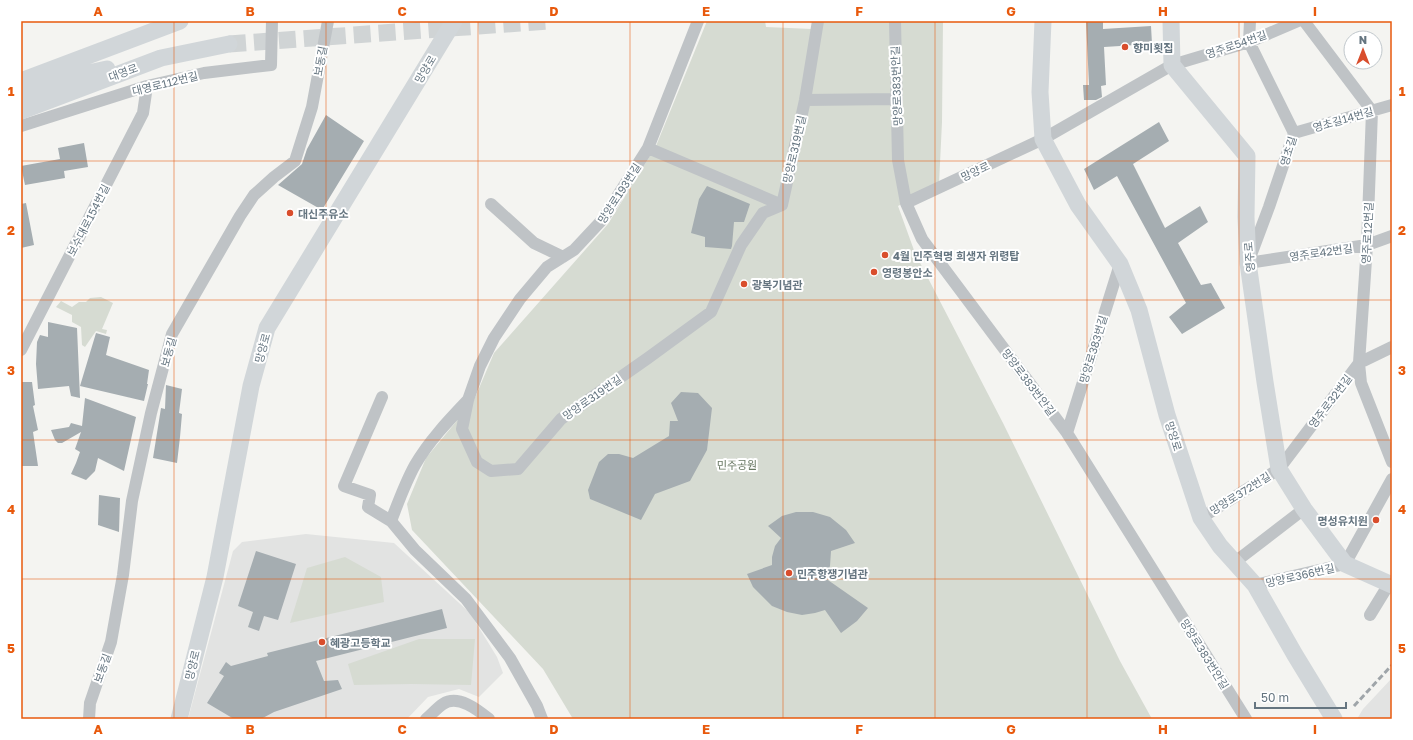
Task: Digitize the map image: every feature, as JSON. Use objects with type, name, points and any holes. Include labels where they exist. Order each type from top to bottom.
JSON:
[{"type":"main road","points":[[21,81],[180,21]]},
{"type":"main road","name":"망양로","points":[[179,719],[215,577],[252,386],[267,328],[454,21]]},
{"type":"main road","name":"망양로","points":[[1043,21],[1040,92],[1043,139],[1078,206],[1120,264],[1139,310],[1167,414],[1201,518],[1220,546],[1255,585],[1334,719]]},
{"type":"main road","points":[[1171,21],[1172,65]]},
{"type":"main road","name":"대영로","points":[[21,111],[161,58],[229,44]]},
{"type":"main road","points":[[21,96],[84,74],[161,58]]},
{"type":"main road","name":"영주로","points":[[1172,65],[1247,156],[1246,216],[1248,263],[1279,469],[1304,509],[1345,564],[1390,584]]},
{"type":"street","name":"대영로112번길","points":[[21,126],[147,86],[204,73],[271,65],[272,21]]},
{"type":"street","name":"보동길","points":[[89,719],[90,704],[111,642],[123,575],[132,501],[151,413],[172,334],[240,216],[254,195],[295,161],[312,107],[328,21]]},
{"type":"street","name":"망양로193번길","points":[[468,400],[480,366],[494,338],[520,299],[547,267],[574,250],[603,219],[648,148],[698,21]]},
{"type":"street","name":"망양로319번길","points":[[468,400],[462,429],[477,462],[491,471],[518,469],[561,419],[711,312],[741,245],[764,212],[782,205],[805,100],[818,21]]},
{"type":"street","name":"망양로383번안길","points":[[895,21],[898,160],[906,203],[922,239],[1067,433],[1246,719]]},
{"type":"street","name":"영초길","points":[[1248,263],[1270,207],[1294,133],[1249,42],[1250,21]]},
{"type":"street","name":"영주로54번길","points":[[1043,139],[1172,65],[1249,42],[1298,21]]},
{"type":"street","points":[[1304,21],[1372,111]]},
{"type":"street","name":"보수대로154번길","points":[[21,350],[143,113],[147,86]]},
{"type":"street","points":[[805,100],[897,99]]},
{"type":"street","name":"영초길14번길","points":[[1294,133],[1392,105]]},
{"type":"street","name":"영주로12번길","points":[[1372,111],[1367,245],[1359,363],[1361,383],[1392,462]]},
{"type":"street","name":"망양로","points":[[906,203],[1043,139]]},
{"type":"street","points":[[648,148],[782,205]]},
{"type":"street","points":[[491,204],[534,243],[564,257]]},
{"type":"street","name":"영주로42번길","points":[[1248,263],[1367,245],[1392,236]]},
{"type":"street","name":"망양로383번길","points":[[1067,433],[1120,264]]},
{"type":"street","name":"영주로32번길","points":[[1279,469],[1359,363],[1392,347]]},
{"type":"street","points":[[382,397],[344,486],[370,495],[368,507],[391,521],[415,550],[466,599],[510,658],[537,706],[542,719]]},
{"type":"street","points":[[391,521],[405,485],[415,465],[432,438],[468,400]]},
{"type":"street","name":"망양로372번길","points":[[1201,518],[1279,469]]},
{"type":"street","points":[[1345,564],[1392,479]]},
{"type":"street","points":[[1235,562],[1304,509]]},
{"type":"street","name":"망양로366번길","points":[[1255,585],[1345,564]]},
{"type":"street","name":"영주로","points":[[1370,615],[1390,584]]},
{"type":"street","points":[[426,719],[444,703],[454,700],[474,707],[489,719]]},
{"type":"shaded area","points":[[306,534],[394,543],[470,613],[497,657],[503,673],[479,697],[459,689],[428,697],[407,719],[188,719],[233,551],[242,542]]},
{"type":"shaded area","points":[[1392,678],[1392,719],[1357,719],[1363,709]]},
{"type":"green space","name":"민주공원","points":[[707,21],[765,21],[766,27],[812,29],[822,21],[943,21],[942,122],[939,184],[898,206],[915,253],[1003,423],[1120,661],[1152,719],[573,719],[543,669],[412,530],[407,504],[426,458],[474,400],[494,353],[608,224],[656,146]]},
{"type":"green space","points":[[101,297],[113,303],[102,329],[107,330],[106,334],[96,331],[85,347],[82,345],[81,327],[72,322],[72,315],[56,307],[61,301],[72,307],[79,302],[86,302],[90,298]]},
{"type":"green space","points":[[345,557],[381,577],[384,602],[290,623],[307,568]]},
{"type":"green space","points":[[419,639],[475,639],[471,685],[354,685],[348,664]]},
{"type":"building","points":[[1086,21],[1103,21],[1103,29],[1151,26],[1152,44],[1104,47],[1106,85],[1101,86],[1102,97],[1096,100],[1084,100],[1083,85],[1089,85]]},
{"type":"building","points":[[326,115],[364,141],[322,210],[278,185],[302,164],[307,149]]},
{"type":"building","points":[[1159,122],[1169,141],[1133,164],[1165,228],[1200,206],[1208,222],[1178,243],[1201,285],[1211,283],[1225,308],[1182,334],[1169,317],[1186,303],[1117,176],[1094,190],[1084,169]]},
{"type":"building","points":[[84,143],[88,167],[64,171],[65,178],[25,185],[21,166],[60,159],[58,148]]},
{"type":"building","points":[[707,186],[750,204],[744,222],[734,222],[731,249],[705,247],[705,237],[691,233],[699,199]]},
{"type":"building","points":[[26,203],[34,245],[21,248],[21,204]]},
{"type":"building","points":[[48,322],[77,328],[80,398],[71,396],[69,386],[38,389],[36,364],[37,342],[40,335],[48,337]]},
{"type":"building","points":[[96,333],[110,337],[106,355],[149,370],[148,384],[144,401],[80,386]]},
{"type":"building","points":[[21,382],[32,382],[35,405],[33,406],[38,430],[33,432],[38,466],[21,466]]},
{"type":"building","points":[[166,385],[182,389],[179,413],[182,414],[177,463],[153,458],[161,408],[165,409]]},
{"type":"building","points":[[681,392],[698,393],[712,408],[707,450],[690,481],[655,494],[641,520],[590,499],[588,490],[599,462],[608,454],[619,454],[633,458],[669,436],[670,421],[678,421],[671,403]]},
{"type":"building","points":[[85,398],[136,417],[124,471],[98,458],[95,471],[86,480],[71,474],[80,452],[75,449],[81,432],[62,443],[58,443],[55,440],[51,430],[69,427],[71,423],[82,426]]},
{"type":"building","points":[[99,495],[120,498],[119,532],[98,525]]},
{"type":"building","name":"민주항쟁기념관","points":[[796,512],[813,512],[830,517],[846,530],[855,543],[831,551],[830,566],[825,578],[868,608],[857,621],[841,633],[825,610],[802,615],[787,612],[772,606],[753,587],[747,574],[772,565],[772,557],[775,546],[781,538],[768,526],[782,516]]},
{"type":"building","points":[[256,551],[296,564],[278,620],[264,616],[259,631],[248,627],[253,612],[238,606]]},
{"type":"building","points":[[442,609],[447,628],[316,661],[324,681],[338,680],[342,689],[274,712],[261,719],[234,719],[207,703],[224,676],[219,673],[226,662],[231,666],[268,656],[267,653]]},
{"type":"tunnel","points":[[229,44],[549,21]]},
{"type":"railway","points":[[1354,706],[1392,665]]},
{"type":"place","name":"향미횟집","points":[[1125,47]]},
{"type":"place","name":"대신주유소","points":[[290,213]]},
{"type":"place","name":"4월 민주혁명 희생자 위령탑","points":[[885,255]]},
{"type":"place","name":"영령봉안소","points":[[874,272]]},
{"type":"place","name":"광복기념관","points":[[744,284]]},
{"type":"place","name":"명성유치원","points":[[1376,520]]},
{"type":"place","name":"민주항쟁기념관","points":[[789,573]]},
{"type":"place","name":"혜광고등학교","points":[[322,642]]}]
